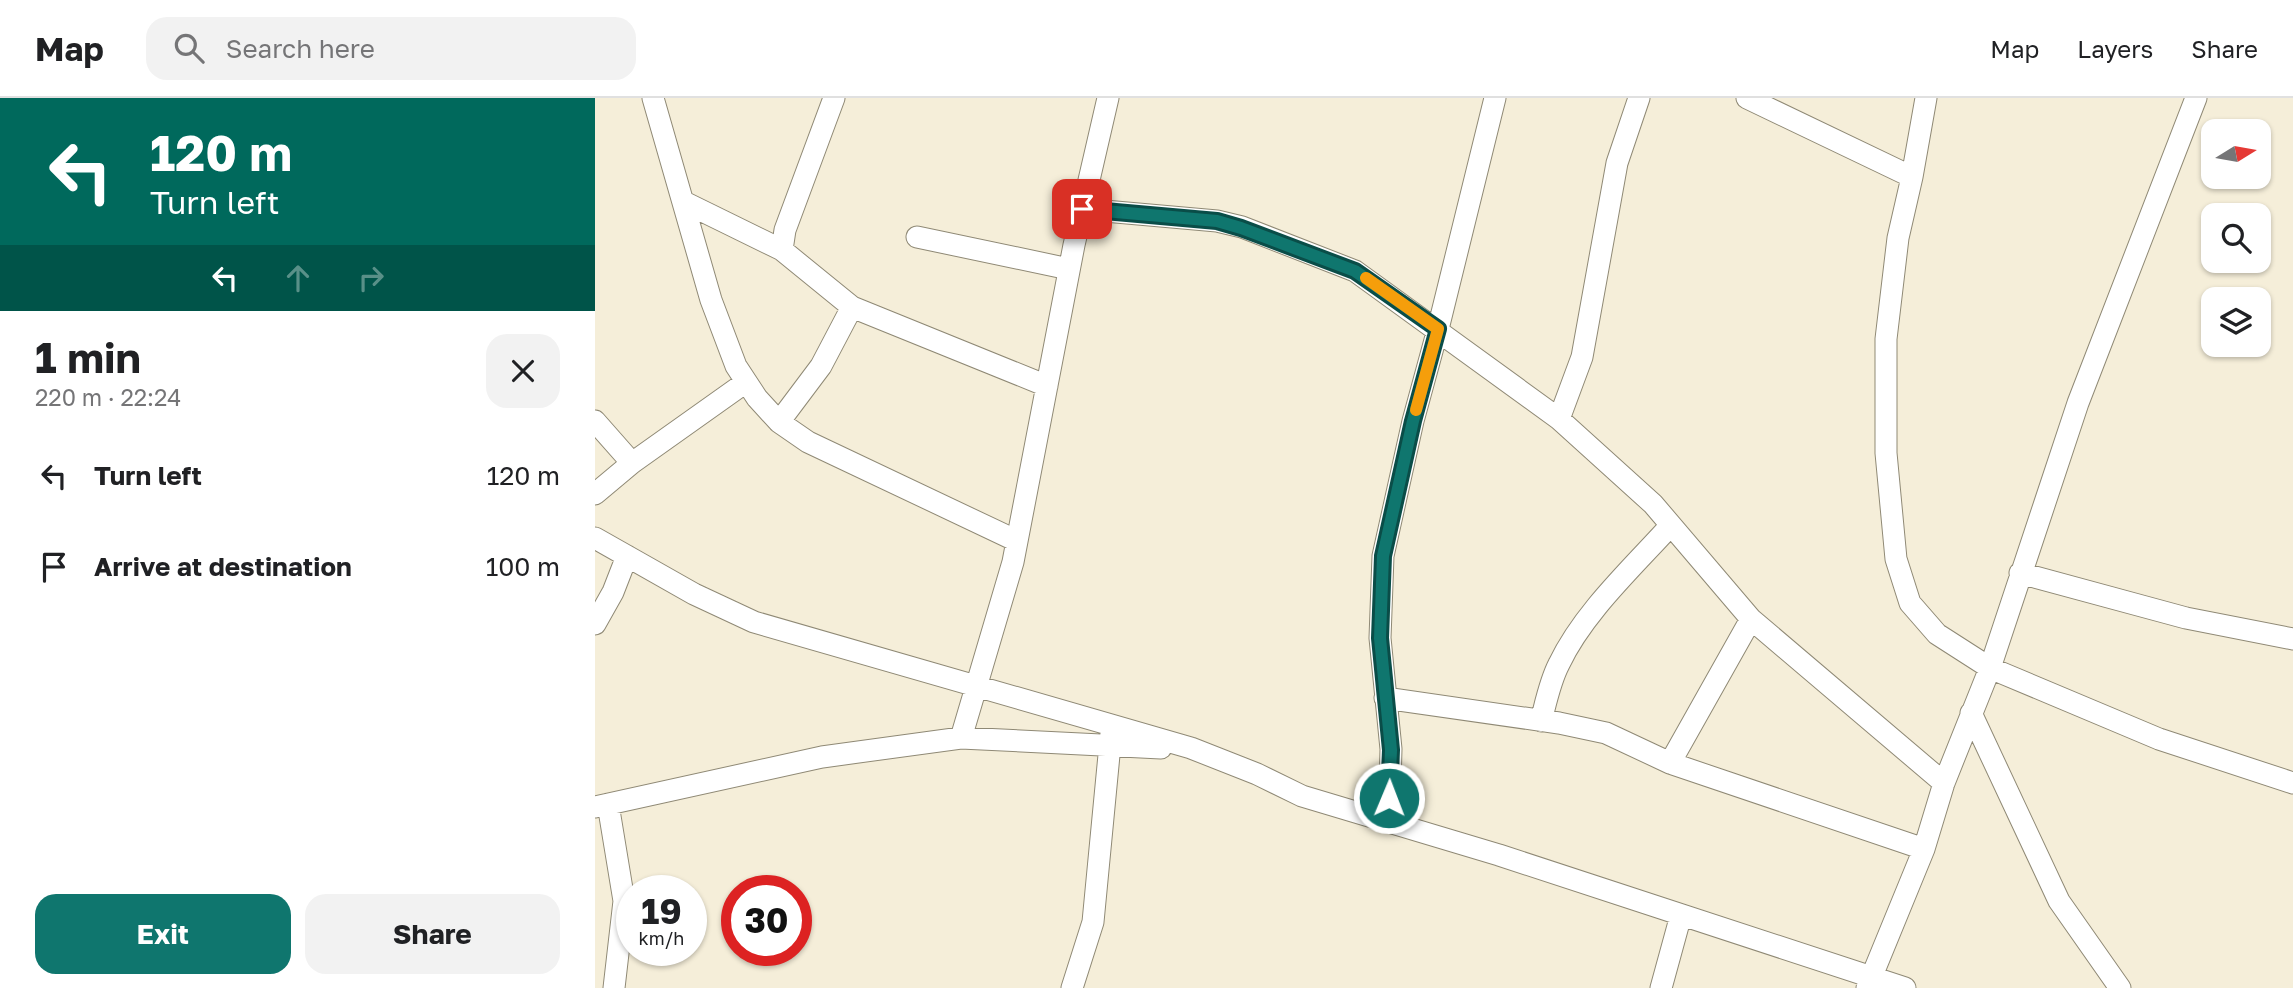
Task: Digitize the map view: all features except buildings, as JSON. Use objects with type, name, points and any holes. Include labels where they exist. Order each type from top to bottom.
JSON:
[{"type":"street","points":[[653,98],[711,299],[736,366],[757,398],[779,422],[808,442],[1017,541]]},
{"type":"street","points":[[782,250],[785,230],[834,98]]},
{"type":"street","points":[[961,738],[1013,562],[1069,269],[1108,98]]},
{"type":"street","points":[[1389,822],[1391,750],[1380,638],[1383,556],[1413,421],[1495,98]]},
{"type":"street","points":[[1559,419],[1582,357],[1617,163],[1639,98]]},
{"type":"street","points":[[1926,98],[1898,238],[1886,340],[1886,453],[1896,559],[1910,603],[1937,634],[1990,668],[2159,739],[2293,783]]},
{"type":"street","points":[[1870,982],[1924,849],[1944,783],[1990,668],[2078,403],[2196,98]]},
{"type":"street","points":[[1759,100],[1912,177]]},
{"type":"street","points":[[684,202],[782,250],[852,307],[1047,386]]},
{"type":"street","points":[[1082,209],[1217,221],[1355,271],[1559,419],[1653,504],[1751,619],[1944,783]]},
{"type":"street","points":[[917,237],[1069,269]]},
{"type":"street","points":[[779,422],[821,366],[852,307]]},
{"type":"street","points":[[595,494],[632,463],[746,382]]},
{"type":"street","points":[[595,421],[632,463]]},
{"type":"street","points":[[1541,721],[1558,665],[1572,640],[1592,613],[1671,526]]},
{"type":"street","points":[[595,538],[694,594],[754,622],[977,686],[1111,736]]},
{"type":"street","points":[[595,624],[613,592],[627,556]]},
{"type":"street","points":[[2020,573],[2186,618],[2293,639]]},
{"type":"street","points":[[1670,763],[1751,619]]},
{"type":"street","points":[[1385,698],[1606,733],[1670,763],[1924,849]]},
{"type":"street","points":[[1971,713],[2059,901],[2120,988]]},
{"type":"street","points":[[1072,988],[1093,922],[1111,736]]},
{"type":"street","points":[[614,988],[624,901],[602,805],[823,757],[961,738],[1111,736],[1191,748],[1257,774],[1302,796],[1499,855],[1681,915],[1870,982],[1905,988]]},
{"type":"street","points":[[1661,988],[1681,915]]},
{"type":"slow traffic","points":[[1366,278],[1438,329],[1416,410]]},
{"type":"route","points":[[1082,209],[1217,221],[1241,228],[1355,271],[1438,329],[1413,421],[1383,556],[1380,638],[1391,750],[1389,798]]}]
